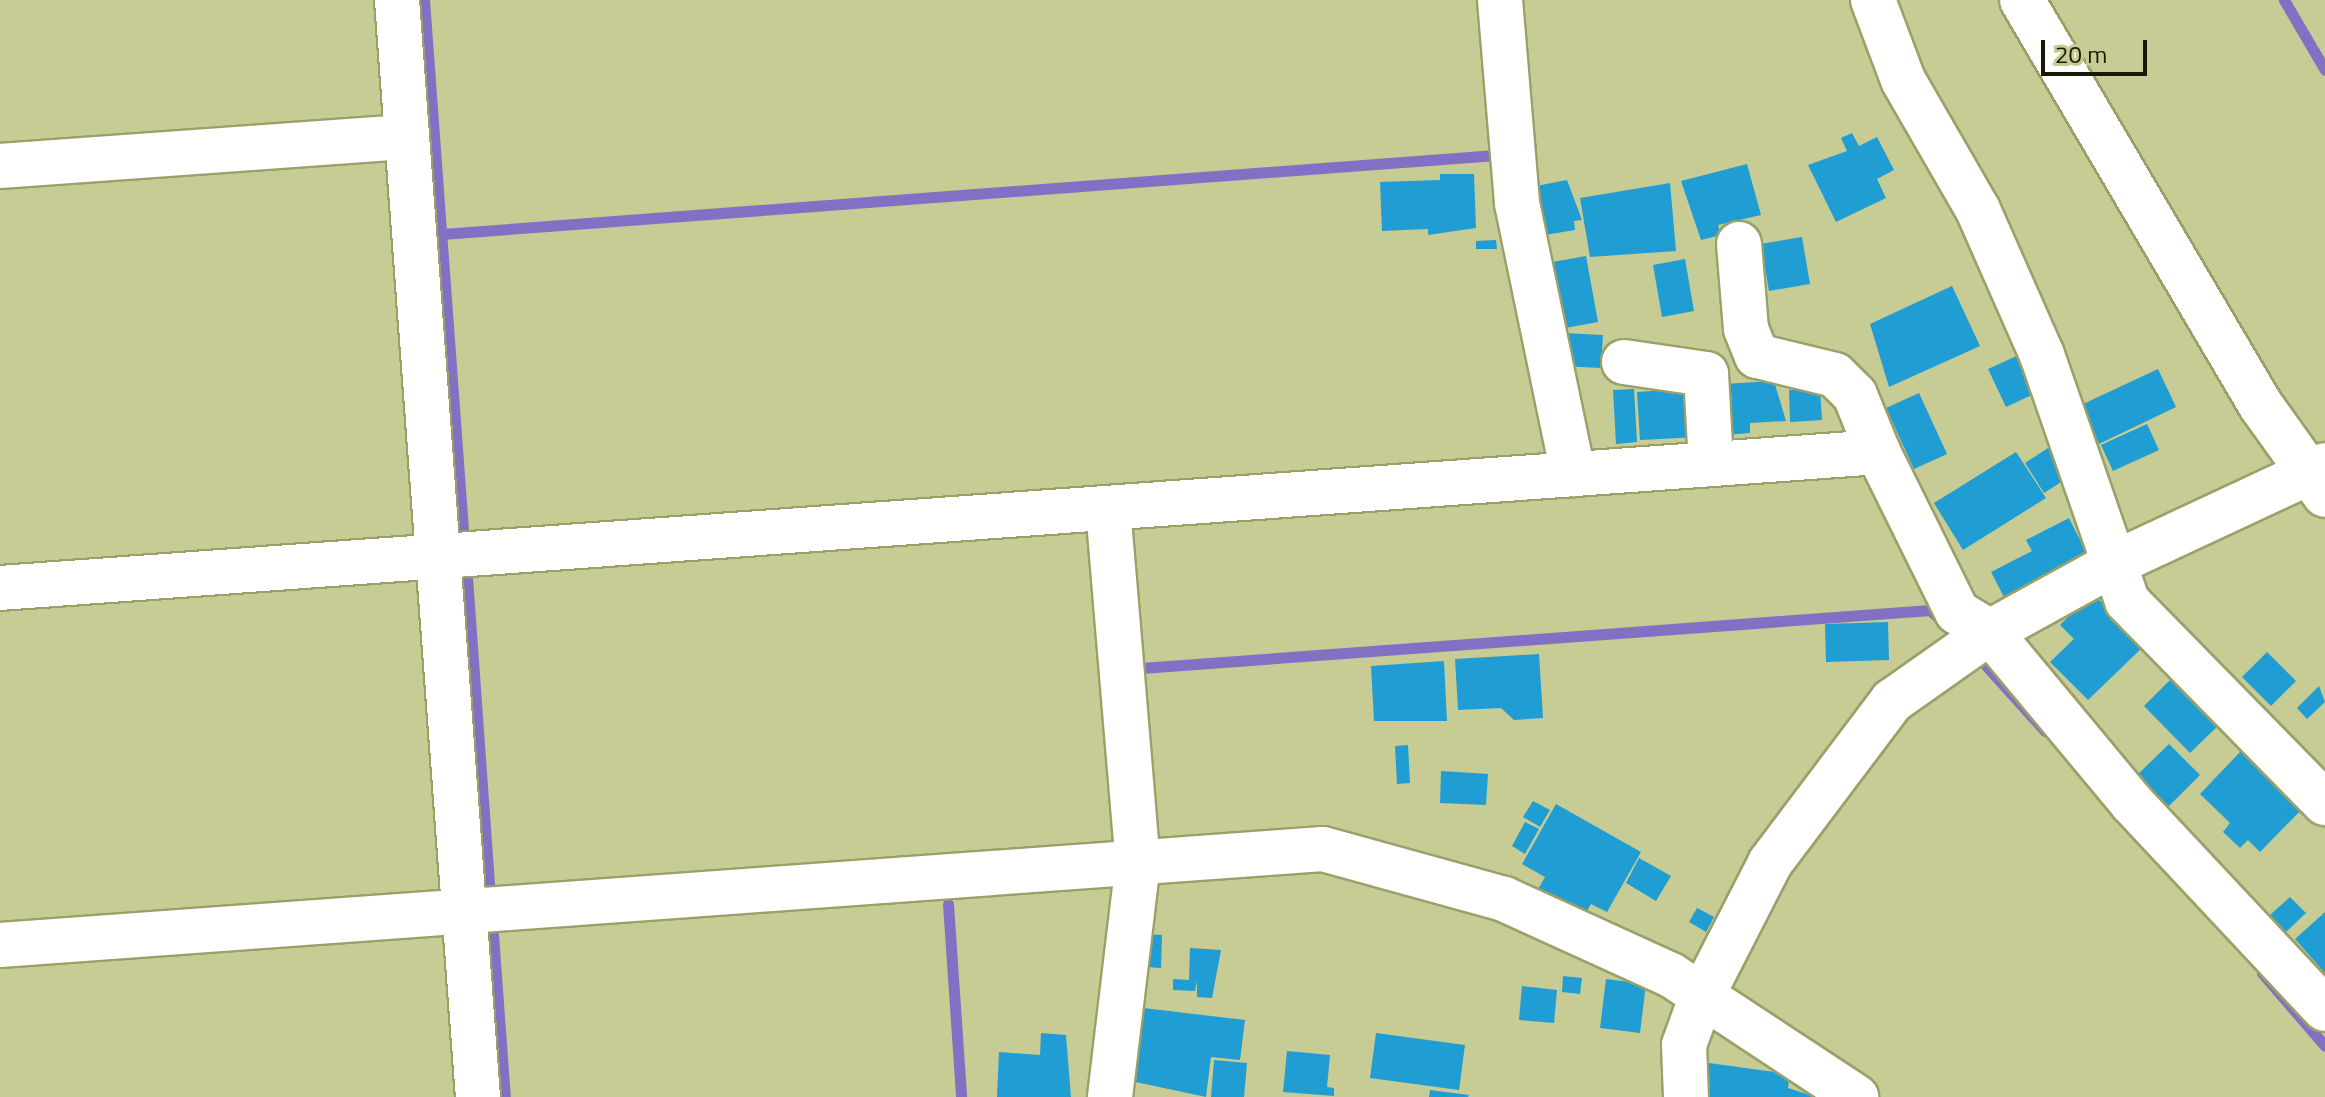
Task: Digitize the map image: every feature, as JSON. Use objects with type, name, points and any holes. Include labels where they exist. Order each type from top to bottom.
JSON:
[{"type":"street","points":[[397,0],[478,1097]]},
{"type":"street","points":[[1500,0],[1517,203],[1573,474]]},
{"type":"street","points":[[1873,0],[1903,80],[1978,210],[2042,355],[2127,601],[2325,803]]},
{"type":"street","points":[[1686,1097],[1684,1045],[1701,998],[1770,863],[1856,740],[1892,701],[1990,632],[2113,564],[2318,478],[2022,0]]},
{"type":"street","points":[[0,166],[407,137]]},
{"type":"street","points":[[1739,244],[1746,329],[1757,356],[1835,375],[1855,395],[1878,452],[1957,612],[1990,632],[2132,803],[2325,1009]]},
{"type":"street","points":[[1624,362],[1706,374],[1711,464]]},
{"type":"street","points":[[0,588],[1878,452]]},
{"type":"street","points":[[1108,508],[1138,862],[1110,1097]]},
{"type":"street","points":[[0,945],[1323,849],[1504,899],[1671,975],[1701,998],[1856,1097]]},
{"type":"building","points":[[1852,133],[1859,146],[1877,137],[1894,170],[1877,179],[1886,198],[1836,222],[1808,165],[1847,151],[1841,138]]},
{"type":"building","points":[[1747,164],[1761,215],[1718,225],[1721,235],[1701,240],[1681,181]]},
{"type":"building","points":[[1440,174],[1474,174],[1476,228],[1428,235],[1428,229],[1382,231],[1380,182],[1440,180]]},
{"type":"building","points":[[1567,180],[1582,220],[1574,221],[1575,230],[1539,236],[1531,187]]},
{"type":"building","points":[[1670,183],[1676,251],[1590,257],[1580,198]]},
{"type":"building","points":[[1802,237],[1810,284],[1769,291],[1761,244]]},
{"type":"building","points":[[1496,240],[1497,249],[1476,249],[1476,241]]},
{"type":"building","points":[[1586,256],[1598,322],[1560,329],[1547,263]]},
{"type":"building","points":[[1685,259],[1694,311],[1662,317],[1653,265]]},
{"type":"building","points":[[1952,286],[1980,346],[1889,387],[1870,324]]},
{"type":"building","points":[[1563,333],[1603,335],[1601,368],[1561,366]]},
{"type":"building","points":[[2019,355],[2036,393],[2006,407],[1988,369]]},
{"type":"building","points":[[2158,369],[2176,407],[2099,444],[2081,405]]},
{"type":"building","points":[[1774,381],[1786,421],[1750,423],[1750,433],[1726,435],[1723,384]]},
{"type":"building","points":[[1696,388],[1699,437],[1640,440],[1637,392]]},
{"type":"building","points":[[1820,388],[1822,420],[1790,422],[1789,390]]},
{"type":"building","points":[[1634,389],[1637,442],[1616,444],[1613,390]]},
{"type":"building","points":[[1919,393],[1947,454],[1914,469],[1886,408]]},
{"type":"building","points":[[2147,424],[2159,450],[2113,471],[2101,445]]},
{"type":"building","points":[[2051,446],[2069,477],[2044,493],[2025,463]]},
{"type":"building","points":[[2016,452],[2046,498],[1963,550],[1934,503]]},
{"type":"building","points":[[2069,518],[2087,554],[2004,597],[1991,572],[2032,551],[2026,540]]},
{"type":"building","points":[[2092,593],[2145,645],[2088,700],[2050,662],[2074,639],[2060,625]]},
{"type":"building","points":[[1888,622],[1889,660],[1826,662],[1825,624]]},
{"type":"building","points":[[2267,652],[2296,681],[2271,706],[2242,677]]},
{"type":"building","points":[[1539,654],[1543,718],[1514,720],[1501,708],[1458,710],[1455,659]]},
{"type":"building","points":[[1444,661],[1447,721],[1374,721],[1371,666]]},
{"type":"building","points":[[2175,675],[2222,722],[2190,753],[2144,706]]},
{"type":"building","points":[[2319,686],[2325,702],[2307,719],[2297,708]]},
{"type":"building","points":[[2169,744],[2200,775],[2164,811],[2133,779]]},
{"type":"building","points":[[1408,745],[1410,783],[1397,784],[1395,746]]},
{"type":"building","points":[[2241,751],[2302,809],[2260,852],[2248,840],[2240,848],[2223,832],[2230,823],[2200,794]]},
{"type":"building","points":[[1441,771],[1488,774],[1486,805],[1440,803]]},
{"type":"building","points":[[1533,801],[1550,810],[1540,827],[1523,817]]},
{"type":"building","points":[[1556,804],[1641,852],[1607,912],[1591,904],[1582,920],[1536,893],[1545,877],[1522,864]]},
{"type":"building","points":[[1525,822],[1539,829],[1525,854],[1512,846]]},
{"type":"building","points":[[1639,858],[1671,876],[1656,901],[1626,883]]},
{"type":"building","points":[[2290,897],[2306,913],[2286,932],[2270,915]]},
{"type":"building","points":[[1697,908],[1714,917],[1706,932],[1689,922]]},
{"type":"building","points":[[2325,912],[2325,973],[2295,939]]},
{"type":"building","points":[[1147,934],[1162,935],[1161,968],[1146,967]]},
{"type":"building","points":[[1190,948],[1221,950],[1212,998],[1197,997],[1197,981],[1195,991],[1173,990],[1173,979],[1189,980]]},
{"type":"building","points":[[1563,976],[1582,978],[1580,994],[1562,992]]},
{"type":"building","points":[[1606,979],[1646,984],[1640,1033],[1600,1028]]},
{"type":"building","points":[[1522,986],[1557,990],[1554,1023],[1519,1020]]},
{"type":"building","points":[[1135,1007],[1245,1020],[1240,1060],[1211,1057],[1206,1097],[1131,1081]]},
{"type":"building","points":[[1041,1033],[1066,1035],[1071,1097],[997,1097],[999,1052],[1040,1055]]},
{"type":"building","points":[[1376,1033],[1465,1045],[1459,1090],[1370,1078]]},
{"type":"building","points":[[1287,1051],[1330,1055],[1327,1087],[1334,1088],[1334,1096],[1283,1092]]},
{"type":"building","points":[[1214,1060],[1247,1063],[1244,1097],[1211,1097]]},
{"type":"building","points":[[1709,1063],[1790,1074],[1788,1088],[1816,1097],[1705,1097]]},
{"type":"building","points":[[1430,1090],[1469,1095],[1429,1097]]},
{"type":"waterway","points":[[424,0],[464,543]]},
{"type":"waterway","points":[[2284,0],[2325,70]]},
{"type":"waterway","points":[[442,234],[1496,155]]},
{"type":"waterway","points":[[467,577],[490,896],[496,895]]},
{"type":"waterway","points":[[1141,668],[1930,610],[1942,621]]},
{"type":"waterway","points":[[1981,660],[2045,731]]},
{"type":"waterway","points":[[948,904],[961,1097]]},
{"type":"waterway","points":[[493,935],[505,1097]]},
{"type":"waterway","points":[[2262,973],[2325,1046]]}]
